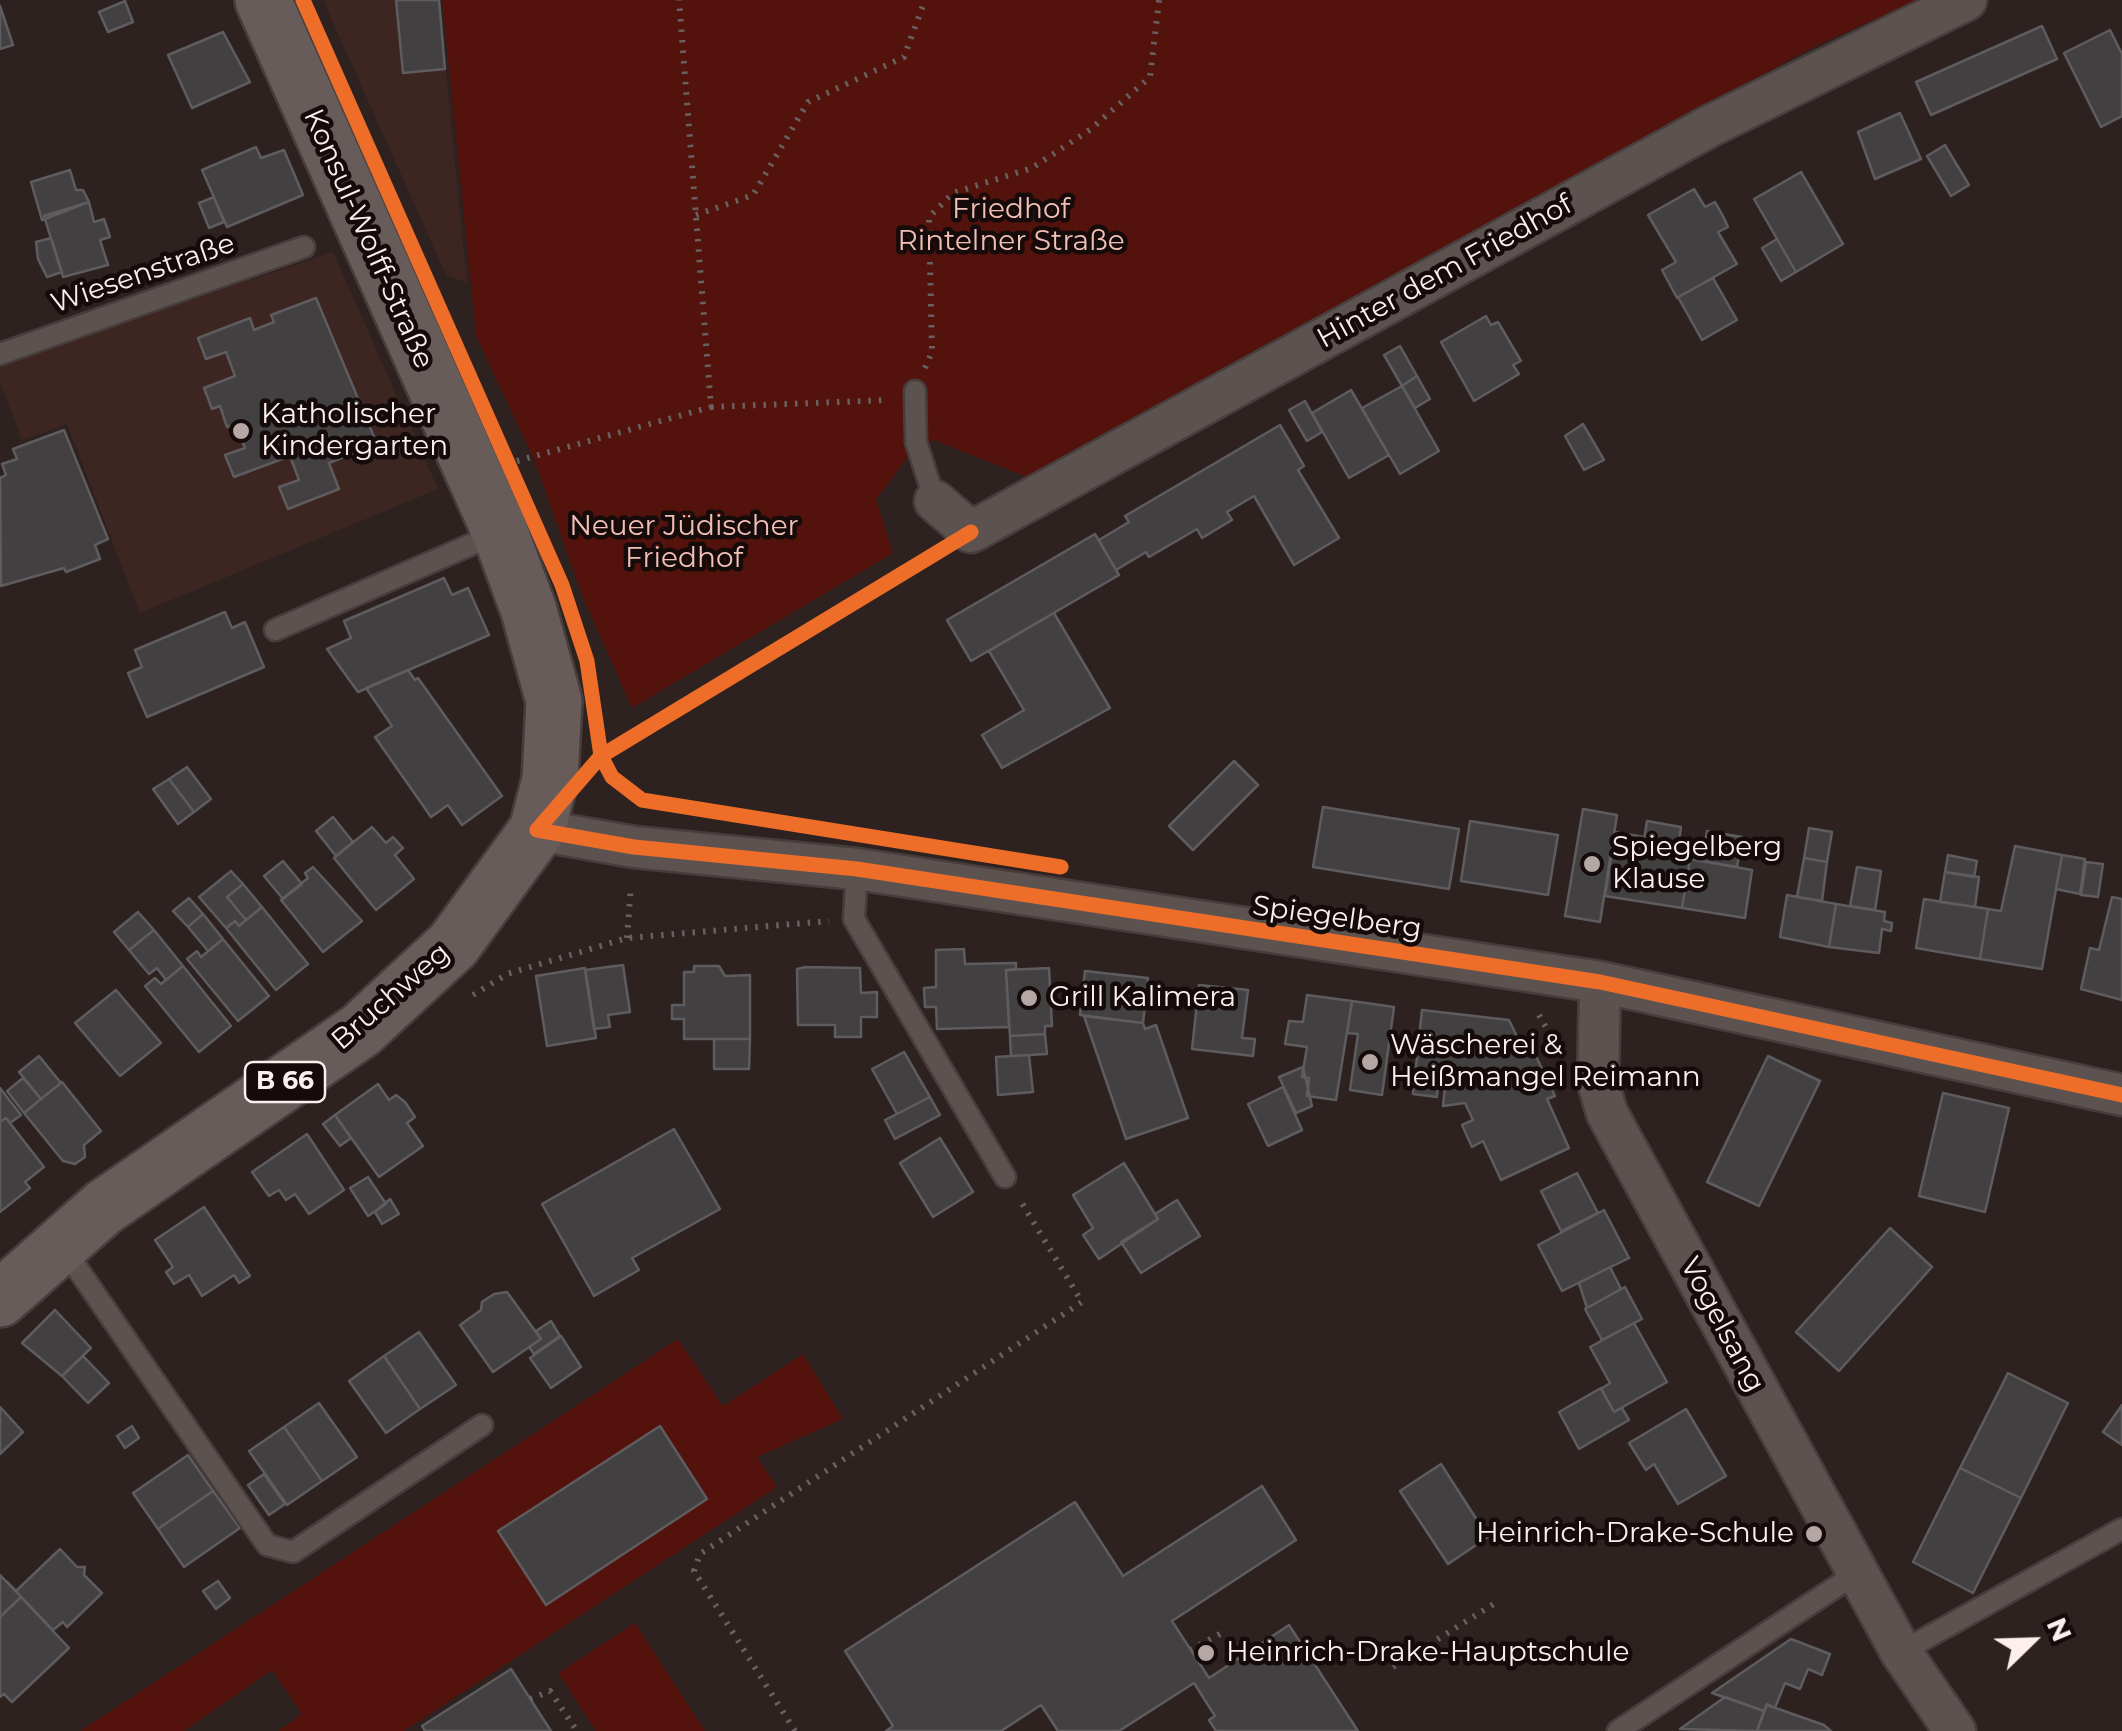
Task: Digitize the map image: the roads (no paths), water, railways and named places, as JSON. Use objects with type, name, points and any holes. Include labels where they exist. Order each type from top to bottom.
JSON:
[{"type":"main road","name":"Konsul-Wolff-Straße","points":[[263,0],[500,532],[548,670],[554,702]]},
{"type":"main road","name":"Bruchweg","points":[[0,1300],[103,1208],[361,1030],[453,945],[537,830],[550,780],[554,702]]},
{"type":"street","name":"Hinter dem Friedhof","points":[[935,501],[971,532],[1710,126],[1966,0]]},
{"type":"street","name":"Spiegelberg","points":[[537,830],[634,847],[857,869],[1600,982],[2122,1095]]},
{"type":"street","name":"Vogelsang","points":[[1600,982],[1598,1082],[1607,1114],[1901,1652],[1954,1731]]},
{"type":"lane","name":"Wiesenstraße","points":[[0,354],[304,247]]},
{"type":"lane","points":[[914,391],[916,442],[935,501]]},
{"type":"lane","points":[[274,630],[500,532]]},
{"type":"lane","points":[[857,869],[854,919],[1005,1177]]},
{"type":"lane","points":[[61,1245],[267,1545],[293,1552],[482,1425]]},
{"type":"lane","points":[[1901,1652],[2122,1529]]},
{"type":"lane","points":[[1618,1731],[1857,1573]]},
{"type":"place","name":"Katholischer Kindergarten","points":[[241,431]]},
{"type":"place","name":"Spiegelberg Klause","points":[[1592,864]]},
{"type":"place","name":"Grill Kalimera","points":[[1029,998]]},
{"type":"place","name":"Wäscherei & Heißmangel Reimann","points":[[1370,1062]]},
{"type":"place","name":"Heinrich-Drake-Schule","points":[[1814,1534]]},
{"type":"place","name":"Heinrich-Drake-Hauptschule","points":[[1206,1653]]},
{"type":"park label","name":"Friedhof Rintelner Straße","points":[[1011,226]]},
{"type":"park label","name":"Neuer Jüdischer Friedhof","points":[[684,543]]}]
